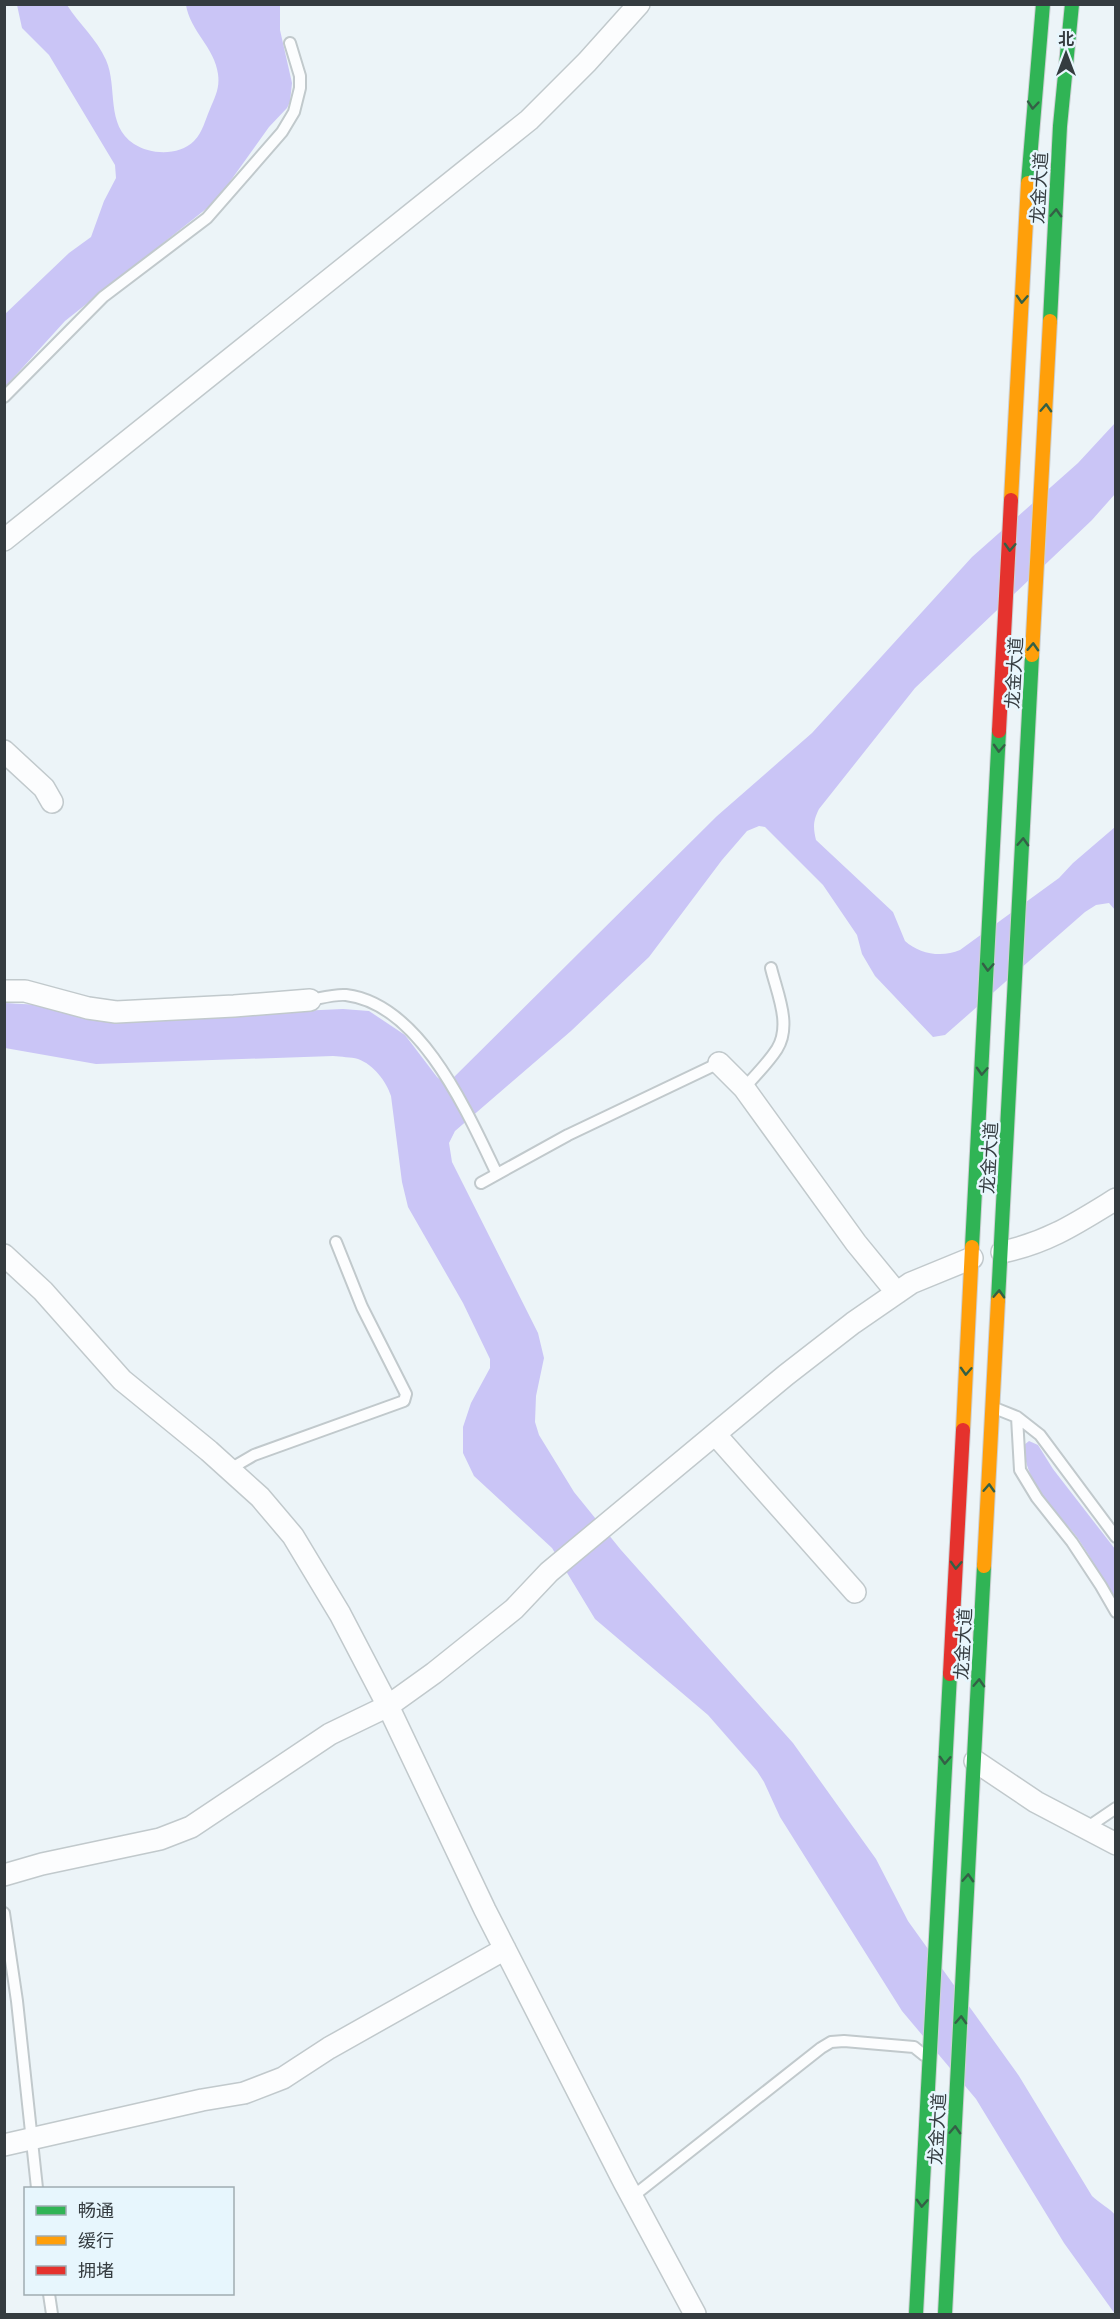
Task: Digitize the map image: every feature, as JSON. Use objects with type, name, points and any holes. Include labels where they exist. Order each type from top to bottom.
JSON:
[{"type":"main road","name":"龙金大道","points":[[916,2314],[1032,124],[1043,4]]},
{"type":"main road","name":"龙金大道","points":[[945,2314],[1060,126],[1072,4]]},
{"type":"street","points":[[4,540],[529,120],[587,62],[639,4]]},
{"type":"street","points":[[4,751],[44,788],[52,802]]},
{"type":"street","points":[[4,991],[25,992],[88,1008],[116,1012],[310,1000]]},
{"type":"street","points":[[719,1063],[744,1088],[856,1243],[897,1293]]},
{"type":"street","points":[[1002,1252],[1023,1248],[1053,1237],[1116,1199]]},
{"type":"street","points":[[4,1255],[43,1291],[122,1380],[230,1469],[260,1497],[293,1536],[340,1614],[388,1706],[505,1949],[632,2197],[695,2314]]},
{"type":"street","points":[[4,1875],[42,1864],[145,1843],[176,1834],[205,1819],[330,1734],[388,1706],[478,1639],[514,1609],[549,1572],[819,1349],[911,1283],[972,1258]]},
{"type":"street","points":[[715,1434],[855,1592]]},
{"type":"street","points":[[975,1761],[1036,1802],[1116,1844]]},
{"type":"street","points":[[4,2145],[202,2100],[244,2093],[283,2078],[329,2048],[505,1949]]},
{"type":"lane","points":[[4,397],[104,297],[207,218],[282,132],[294,112],[300,88],[300,76],[290,43]]},
{"type":"lane","points":[[744,1088],[772,1056],[782,1039],[784,1019],[771,968]]},
{"type":"lane","points":[[310,1000],[344,995],[364,1000],[384,1009],[423,1043],[446,1077],[497,1174]]},
{"type":"lane","points":[[481,1183],[568,1135],[719,1063]]},
{"type":"lane","points":[[230,1469],[254,1455],[404,1401],[406,1394],[362,1307],[336,1242]]},
{"type":"lane","points":[[993,1408],[1017,1418],[1040,1435],[1116,1537]]},
{"type":"lane","points":[[1017,1418],[1020,1470],[1037,1498],[1072,1542],[1116,1612]]},
{"type":"lane","points":[[1085,1829],[1116,1808]]},
{"type":"lane","points":[[4,1913],[17,2001],[37,2187]]},
{"type":"lane","points":[[632,2197],[831,2042],[914,2047],[929,2060]]},
{"type":"lane","points":[[49,2295],[52,2314]]},
{"type":"shaded area","points":[[17,5],[67,5],[98,45],[106,60],[119,127],[134,144],[148,150],[173,151],[188,146],[194,141],[202,130],[217,92],[216,65],[192,23],[186,5],[280,5],[280,30],[292,83],[287,108],[269,127],[216,201],[65,321],[5,387],[4,315],[69,253],[91,237],[104,201],[116,178],[115,165],[49,55],[22,28]]},
{"type":"shaded area","points":[[1115,423],[1115,494],[1092,520],[915,688],[819,809],[814,828],[816,840],[893,912],[905,941],[924,952],[946,954],[960,950],[1059,878],[1115,827],[1115,910],[1109,903],[1096,905],[1085,912],[945,1035],[933,1037],[875,976],[862,954],[857,935],[823,885],[765,827],[759,826],[747,831],[722,860],[649,957],[571,1031],[455,1131],[449,1143],[452,1162],[538,1333],[544,1358],[536,1396],[535,1422],[539,1435],[574,1492],[621,1550],[793,1743],[876,1859],[908,1921],[1019,2076],[1092,2196],[1115,2215],[1115,2314],[1064,2243],[976,2099],[902,2011],[780,1817],[757,1771],[708,1715],[595,1619],[552,1548],[474,1476],[463,1453],[463,1427],[471,1403],[490,1368],[490,1359],[463,1303],[408,1207],[402,1182],[391,1096],[379,1074],[364,1062],[349,1057],[96,1064],[5,1048],[4,1003],[45,1006],[117,1021],[343,1009],[369,1011],[405,1035],[437,1077],[449,1082],[717,816],[812,733],[972,557],[1078,463]]},
{"type":"shaded area","points":[[1029,1441],[1038,1445],[1053,1469],[1115,1549],[1115,1600],[1073,1531],[1051,1508],[1036,1487],[1024,1453],[1024,1445]]},
{"type":"traffic: fast","points":[[1028,183],[1043,4]]},
{"type":"traffic: fast","points":[[1050,321],[1060,126],[1072,4]]},
{"type":"traffic: fast","points":[[998,1300],[1032,655]]},
{"type":"traffic: fast","points":[[972,1247],[999,731]]},
{"type":"traffic: fast","points":[[945,2314],[984,1566]]},
{"type":"traffic: fast","points":[[916,2314],[950,1674]]},
{"type":"traffic: slow","points":[[1011,500],[1028,183]]},
{"type":"traffic: slow","points":[[1032,655],[1050,321]]},
{"type":"traffic: slow","points":[[963,1430],[972,1247]]},
{"type":"traffic: slow","points":[[984,1566],[998,1300]]},
{"type":"traffic: jam","points":[[999,731],[1011,500]]},
{"type":"traffic: jam","points":[[950,1674],[963,1430]]}]
